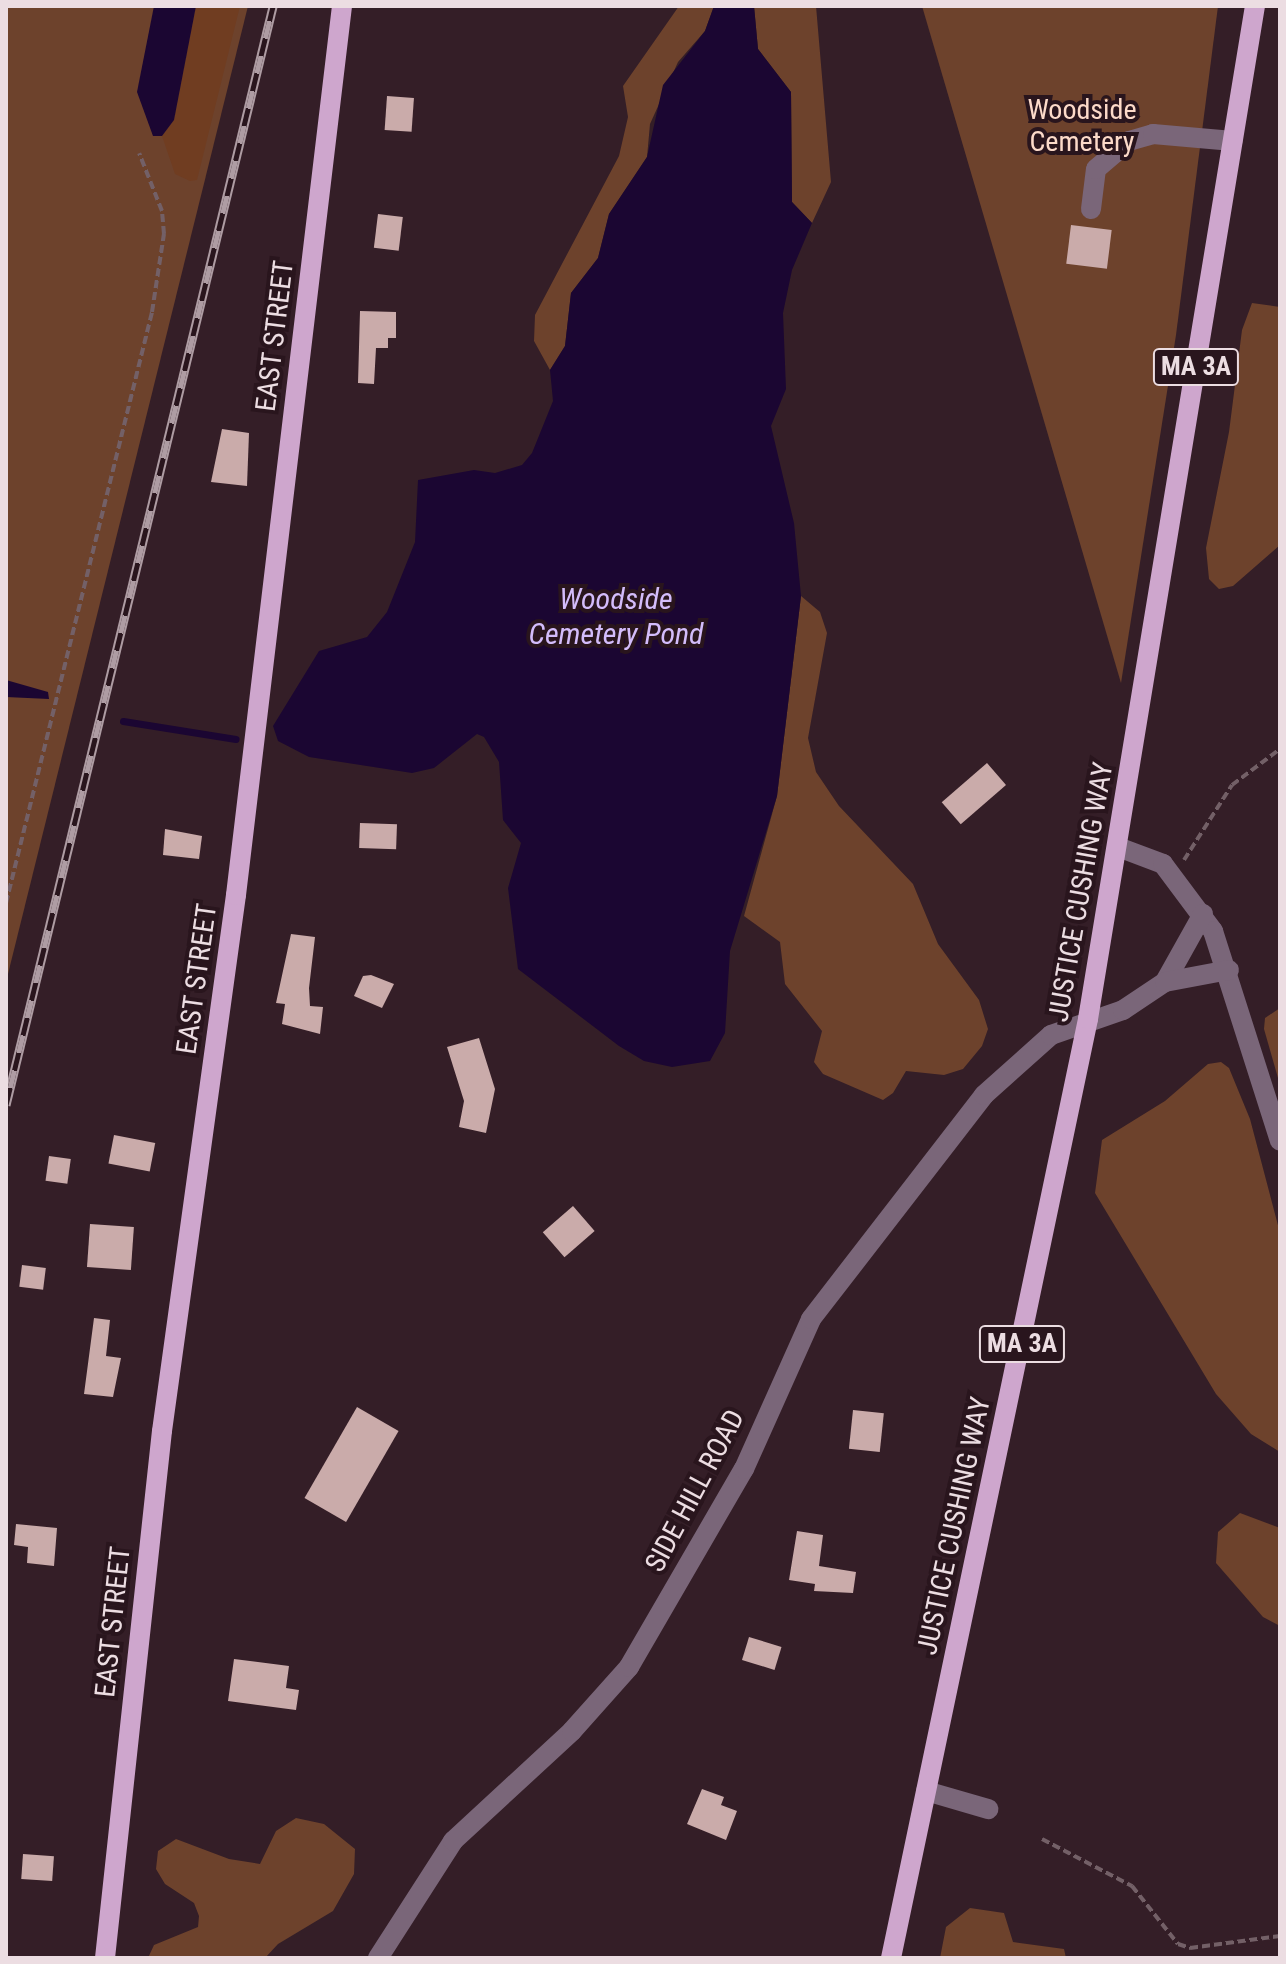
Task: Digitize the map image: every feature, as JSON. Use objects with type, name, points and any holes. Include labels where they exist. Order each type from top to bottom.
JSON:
[{"type":"main road","name":"EAST STREET","points":[[105,1958],[162,1431],[236,895],[342,6]]},
{"type":"main road","name":"MA 3A","points":[[1233,141],[1255,6]]},
{"type":"main road","name":"JUSTICE CUSHING WAY","points":[[891,1958],[1088,1019],[1233,141]]},
{"type":"street","points":[[1091,209],[1096,169],[1129,141],[1153,134],[1233,141]]},
{"type":"street","points":[[1118,847],[1151,857],[1174,874],[1203,914],[1229,970],[1280,1141]]},
{"type":"street","points":[[1165,982],[1203,914]]},
{"type":"street","points":[[1165,982],[1229,970]]},
{"type":"street","name":"SIDE HILL ROAD","points":[[378,1958],[453,1841],[572,1731],[629,1667],[744,1469],[795,1346],[823,1302],[999,1078],[1051,1035],[1088,1019],[1123,1010],[1165,982]]},
{"type":"street","points":[[926,1791],[988,1809]]},
{"type":"path","points":[[6,903],[152,312],[164,234],[162,211],[139,153]]},
{"type":"path","points":[[1174,874],[1232,785],[1280,749]]},
{"type":"path","points":[[1042,1839],[1132,1886],[1178,1944],[1190,1948],[1280,1936]]},
{"type":"green space","points":[[6,6],[248,6],[6,982]]},
{"type":"green space","points":[[679,6],[714,6],[705,31],[678,62],[650,124],[647,157],[609,214],[598,258],[571,293],[565,346],[550,370],[534,341],[535,315],[619,156],[628,117],[623,86]]},
{"type":"green space","points":[[754,6],[816,6],[831,182],[812,223],[792,202],[791,92],[758,49]]},
{"type":"green space","name":"Woodside Cemetery","points":[[922,6],[1218,6],[1176,335],[1121,683]]},
{"type":"green space","points":[[1252,303],[1280,307],[1280,545],[1233,586],[1219,589],[1209,579],[1206,548],[1229,432],[1242,330]]},
{"type":"green space","points":[[801,596],[820,612],[827,633],[808,738],[816,772],[839,806],[913,884],[938,944],[979,1000],[988,1029],[982,1046],[963,1069],[944,1075],[906,1071],[893,1093],[883,1100],[823,1074],[814,1062],[822,1031],[785,984],[780,942],[744,916],[777,796]]},
{"type":"green space","points":[[1280,1008],[1280,1085],[1264,1029],[1265,1018]]},
{"type":"green space","points":[[1221,1062],[1229,1068],[1250,1119],[1280,1233],[1280,1452],[1251,1434],[1216,1394],[1095,1193],[1102,1140],[1165,1101],[1208,1064]]},
{"type":"green space","points":[[1240,1513],[1280,1528],[1280,1626],[1263,1617],[1216,1563],[1218,1532]]},
{"type":"green space","points":[[296,1818],[324,1824],[355,1849],[354,1874],[333,1911],[278,1944],[265,1958],[148,1958],[154,1945],[198,1927],[199,1916],[194,1903],[165,1884],[156,1869],[158,1851],[176,1839],[229,1859],[260,1864],[276,1831]]},
{"type":"green space","points":[[970,1908],[1004,1913],[1013,1942],[1064,1949],[1066,1958],[940,1958],[946,1927]]},
{"type":"shaded area","points":[[196,6],[240,6],[197,180],[190,181],[175,174],[162,136],[174,120]]},
{"type":"water","points":[[154,6],[196,6],[174,120],[162,136],[153,136],[137,92]]},
{"type":"water","name":"Woodside Cemetery Pond","points":[[714,6],[754,6],[758,49],[791,92],[792,202],[812,223],[792,270],[783,313],[786,389],[771,426],[794,523],[801,596],[777,796],[730,951],[725,1033],[710,1061],[672,1067],[644,1061],[619,1046],[518,969],[508,888],[521,843],[503,820],[499,762],[484,737],[477,734],[434,768],[412,773],[309,757],[278,741],[273,726],[319,651],[367,637],[387,612],[415,542],[418,480],[474,470],[495,473],[522,465],[532,453],[553,401],[550,370],[565,346],[571,293],[598,258],[609,214],[647,157],[663,85],[705,31]]},
{"type":"water","points":[[6,680],[48,692],[49,699],[6,697]]},
{"type":"building","points":[[387,96],[414,98],[412,132],[385,130]]},
{"type":"building","points":[[378,214],[403,217],[399,251],[374,248]]},
{"type":"building","points":[[1071,225],[1112,230],[1107,269],[1066,264]]},
{"type":"building","points":[[360,311],[396,312],[396,338],[388,338],[388,348],[376,348],[374,384],[358,383]]},
{"type":"building","points":[[222,429],[249,433],[247,486],[211,482]]},
{"type":"building","points":[[987,763],[1006,785],[961,824],[942,802]]},
{"type":"building","points":[[360,823],[397,824],[396,849],[359,848]]},
{"type":"building","points":[[165,829],[202,836],[199,859],[163,855]]},
{"type":"building","points":[[291,934],[315,937],[309,988],[310,1006],[323,1007],[320,1034],[282,1024],[285,1004],[276,1003]]},
{"type":"building","points":[[371,975],[394,984],[382,1008],[354,996],[363,976]]},
{"type":"building","points":[[479,1038],[495,1089],[486,1133],[459,1127],[464,1101],[447,1047]]},
{"type":"building","points":[[114,1135],[155,1143],[150,1171],[108,1163]]},
{"type":"building","points":[[49,1156],[71,1159],[67,1184],[46,1181]]},
{"type":"building","points":[[573,1206],[595,1231],[564,1257],[543,1232]]},
{"type":"building","points":[[90,1224],[134,1227],[131,1270],[87,1267]]},
{"type":"building","points":[[22,1265],[46,1268],[43,1290],[19,1287]]},
{"type":"building","points":[[94,1318],[110,1320],[106,1356],[121,1358],[113,1397],[84,1394]]},
{"type":"building","points":[[357,1407],[399,1431],[346,1522],[304,1498]]},
{"type":"building","points":[[853,1410],[884,1413],[880,1452],[849,1449]]},
{"type":"building","points":[[16,1524],[57,1528],[54,1566],[27,1563],[28,1547],[14,1545]]},
{"type":"building","points":[[797,1531],[823,1535],[819,1566],[856,1572],[853,1593],[814,1591],[815,1584],[789,1580]]},
{"type":"building","points":[[749,1637],[782,1647],[774,1670],[742,1660]]},
{"type":"building","points":[[234,1659],[289,1666],[286,1688],[299,1690],[296,1710],[228,1701]]},
{"type":"building","points":[[702,1789],[724,1797],[721,1805],[737,1811],[726,1840],[687,1824]]},
{"type":"building","points":[[23,1854],[54,1856],[52,1881],[21,1879]]},
{"type":"waterway","points":[[123,721],[236,739]]},
{"type":"railway","points":[[6,1105],[273,6]]}]
